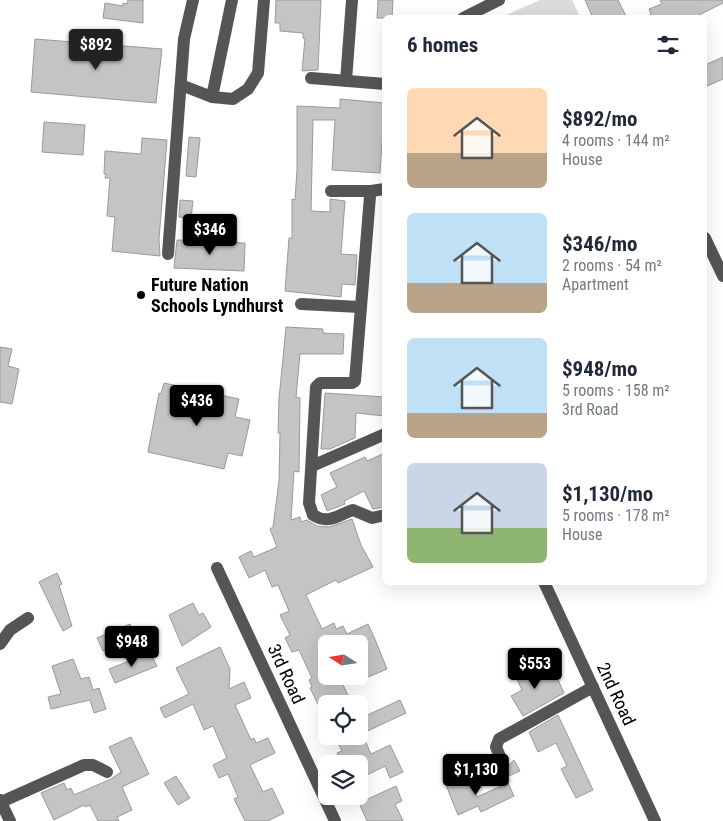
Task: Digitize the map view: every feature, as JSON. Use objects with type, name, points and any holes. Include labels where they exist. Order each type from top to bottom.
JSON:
[{"type":"street","points":[[168,254],[184,39],[193,0]]},
{"type":"street","points":[[212,97],[232,0]]},
{"type":"street","points":[[181,85],[212,97],[233,100],[248,89],[258,73],[264,0]]},
{"type":"street","points":[[346,81],[352,0]]},
{"type":"street","points":[[467,15],[484,3],[499,0]]},
{"type":"street","points":[[311,78],[382,84]]},
{"type":"street","points":[[331,191],[382,189]]},
{"type":"street","points":[[371,191],[355,381],[352,383],[320,383],[316,387],[309,503],[313,515],[328,521],[354,510],[372,518],[382,516]]},
{"type":"street","points":[[707,242],[723,276]]},
{"type":"street","points":[[301,304],[360,307]]},
{"type":"street","points":[[312,466],[382,435]]},
{"type":"street","name":"3rd Road","points":[[217,568],[335,821]]},
{"type":"street","name":"2nd Road","points":[[545,585],[655,821]]},
{"type":"street","points":[[0,644],[10,630],[28,618]]},
{"type":"street","points":[[502,761],[496,747],[499,739],[593,687]]},
{"type":"street","points":[[10,821],[1,801],[84,765],[93,765],[107,772]]},
{"type":"shaded area","points":[[540,0],[572,0],[579,15],[506,15]]},
{"type":"building","points":[[128,0],[143,0],[143,23],[103,18],[105,3],[123,6],[123,3],[127,4]]},
{"type":"building","points":[[276,0],[321,0],[318,70],[302,71],[305,39],[303,38],[303,33],[280,31],[280,23],[275,23]]},
{"type":"building","points":[[378,0],[393,0],[392,15],[382,15],[382,18],[377,18]]},
{"type":"building","points":[[585,0],[618,0],[626,15],[592,15]]},
{"type":"building","points":[[660,0],[723,0],[723,3],[699,15],[651,15],[649,9],[662,4]]},
{"type":"building","points":[[35,39],[162,49],[156,103],[31,92]]},
{"type":"building","points":[[723,57],[723,79],[707,86],[707,64]]},
{"type":"building","points":[[340,99],[382,103],[380,173],[332,170],[335,120],[313,120],[311,211],[330,212],[330,199],[345,201],[341,254],[357,255],[355,285],[342,284],[341,297],[285,291],[289,238],[292,238],[292,199],[295,200],[297,170],[297,106],[340,108]]},
{"type":"building","points":[[44,122],[85,125],[83,155],[42,152]]},
{"type":"building","points":[[189,137],[200,138],[196,177],[186,176]]},
{"type":"building","points":[[142,138],[167,140],[159,239],[160,256],[112,251],[115,217],[107,216],[110,178],[105,178],[106,174],[104,174],[105,151],[141,154]]},
{"type":"building","points":[[180,200],[193,201],[191,218],[179,217]]},
{"type":"building","points":[[177,240],[245,243],[244,271],[174,268]]},
{"type":"building","points":[[286,327],[323,329],[323,333],[344,334],[343,354],[300,354],[296,397],[300,398],[299,472],[294,471],[291,520],[300,517],[301,522],[307,520],[317,526],[329,527],[352,519],[361,545],[373,567],[338,583],[336,580],[306,595],[322,629],[334,623],[336,629],[343,626],[347,634],[368,624],[387,669],[368,677],[368,635],[318,635],[318,685],[343,685],[348,695],[318,695],[318,704],[310,688],[312,687],[309,680],[312,678],[299,650],[292,652],[285,638],[290,635],[280,615],[289,611],[278,585],[272,587],[265,570],[249,578],[239,557],[251,551],[254,557],[277,547],[270,529],[273,527],[279,481],[279,399]]},
{"type":"building","points":[[0,347],[12,349],[8,366],[19,369],[12,404],[0,402]]},
{"type":"building","points":[[164,383],[239,399],[235,417],[250,420],[242,456],[228,453],[224,469],[148,452],[159,393],[161,394]]},
{"type":"building","points":[[325,393],[382,397],[382,416],[356,413],[355,438],[330,449],[321,449]]},
{"type":"building","points":[[382,454],[382,508],[373,509],[364,491],[344,501],[345,504],[327,511],[321,495],[337,487],[330,473],[365,457],[367,461]]},
{"type":"building","points":[[57,573],[62,584],[59,585],[72,626],[63,631],[39,582]]},
{"type":"building","points":[[193,603],[199,615],[203,613],[211,627],[182,646],[169,615]]},
{"type":"building","points":[[130,624],[136,636],[103,651],[97,638]]},
{"type":"building","points":[[220,647],[230,669],[229,689],[244,682],[251,698],[235,705],[251,740],[254,738],[256,743],[268,738],[275,753],[250,765],[263,792],[272,788],[284,813],[268,821],[245,821],[234,799],[238,797],[228,774],[219,778],[213,765],[227,758],[213,726],[204,730],[193,704],[165,718],[160,708],[189,694],[176,668]]},
{"type":"building","points":[[144,655],[145,658],[151,655],[157,666],[115,683],[109,669]]},
{"type":"building","points":[[73,659],[81,679],[89,677],[93,690],[99,688],[106,709],[94,713],[90,700],[51,709],[48,697],[61,694],[52,666]]},
{"type":"building","points":[[530,664],[538,680],[555,673],[564,693],[523,716],[511,696],[522,690],[513,671]]},
{"type":"building","points":[[400,700],[406,713],[368,731],[368,715]]},
{"type":"building","points":[[558,715],[593,790],[576,798],[561,769],[567,766],[556,743],[538,752],[529,732]]},
{"type":"building","points":[[131,737],[149,774],[122,787],[132,810],[117,817],[119,821],[98,821],[90,805],[85,807],[84,805],[54,820],[41,793],[64,783],[67,790],[71,788],[74,795],[111,779],[121,772],[109,747]]},
{"type":"building","points":[[339,745],[367,745],[371,754],[390,745],[403,772],[390,778],[385,766],[368,774],[368,755],[338,755],[337,753],[342,751]]},
{"type":"building","points":[[514,760],[520,771],[499,780],[494,769],[506,768]]},
{"type":"building","points":[[176,776],[190,798],[178,805],[164,783]]},
{"type":"building","points":[[468,776],[477,797],[508,783],[514,796],[481,812],[478,806],[458,815],[446,785]]},
{"type":"building","points":[[396,786],[402,801],[395,804],[403,821],[367,821],[360,805],[368,805],[368,799]]},
{"type":"place","name":"Future Nation Schools Lyndhurst","points":[[141,295]]}]
